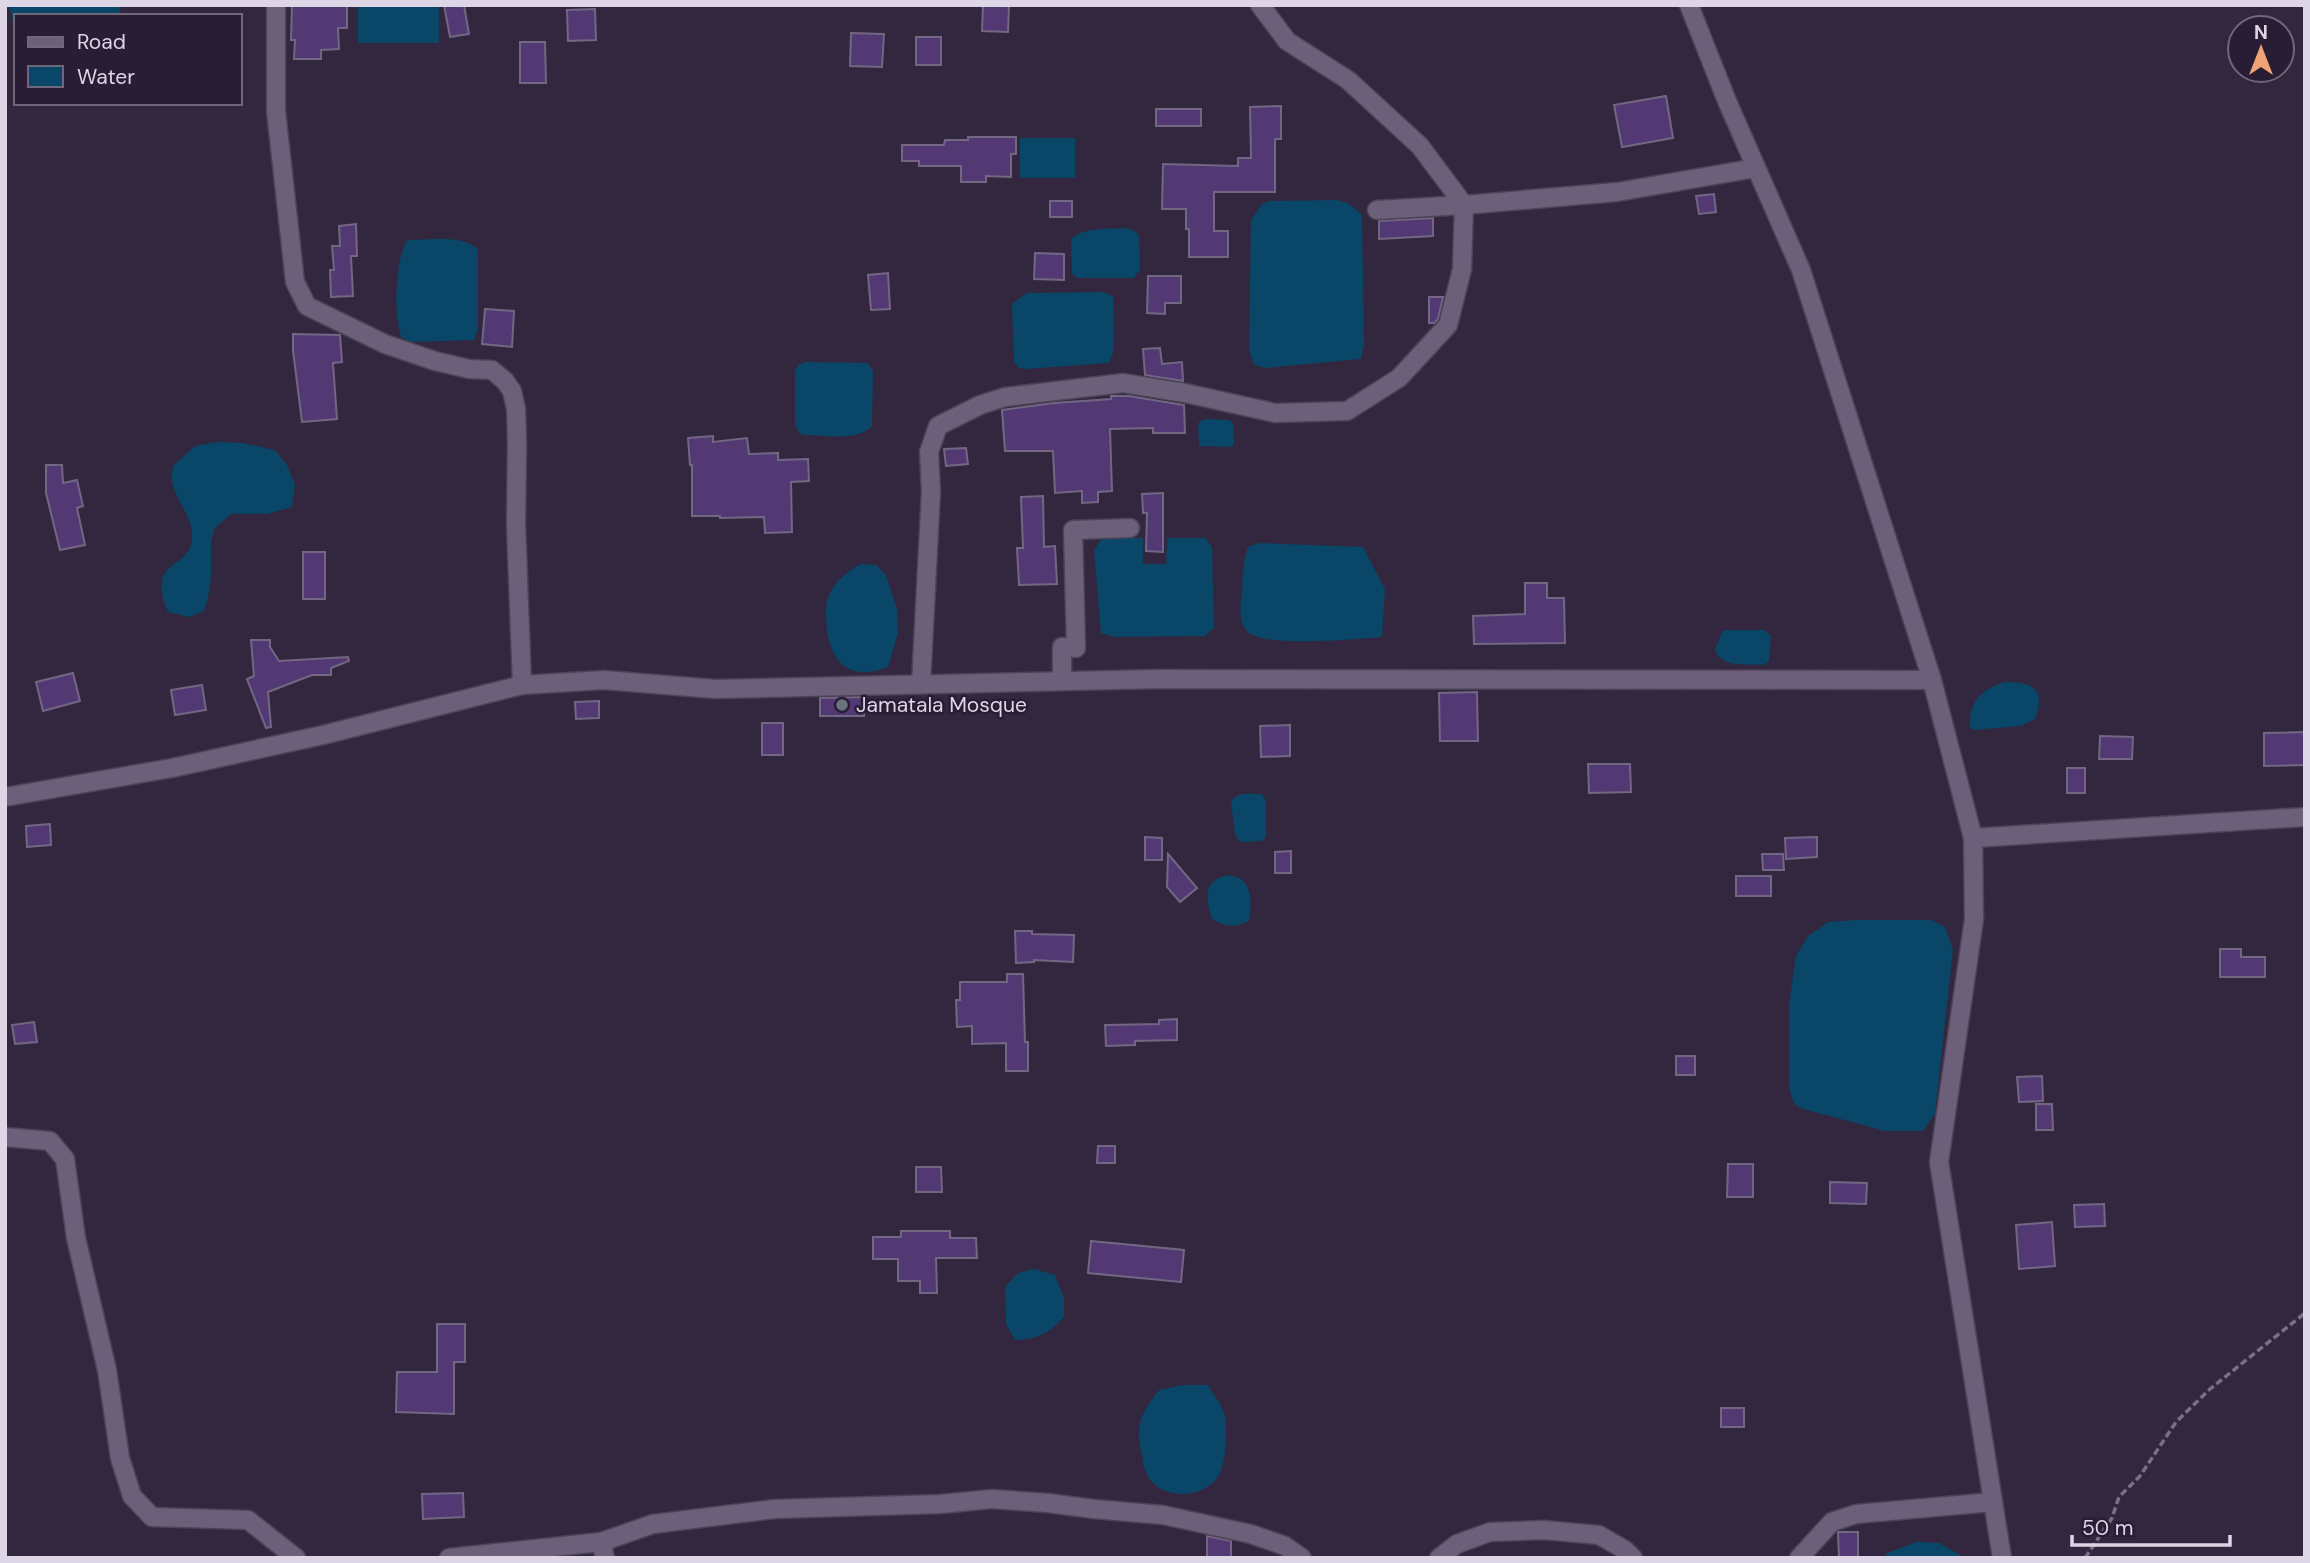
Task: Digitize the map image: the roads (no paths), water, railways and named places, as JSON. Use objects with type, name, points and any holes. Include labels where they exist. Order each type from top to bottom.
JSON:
[{"type":"street","points":[[276,5],[276,111],[295,282],[307,306],[385,344],[422,357],[469,369],[492,370],[512,391],[516,431],[516,525],[522,685]]},
{"type":"street","points":[[921,684],[931,491],[929,452],[938,426],[980,405],[1005,397],[1123,383],[1185,393],[1275,413],[1347,411],[1399,378],[1448,325],[1462,269],[1464,205],[1420,146],[1348,80],[1287,41],[1260,5]]},
{"type":"street","points":[[1689,5],[1801,270],[1932,680],[1973,838],[1974,919],[1939,1162],[2002,1558]]},
{"type":"street","points":[[1377,210],[1617,191],[1756,168]]},
{"type":"street","points":[[1062,681],[1062,648],[1076,648],[1073,530],[1130,528]]},
{"type":"street","points":[[5,797],[172,768],[323,736],[522,685],[604,680],[715,689],[1158,679],[1932,680]]},
{"type":"street","points":[[1973,838],[2305,817]]},
{"type":"street","points":[[5,1137],[50,1140],[65,1159],[76,1238],[107,1370],[120,1458],[132,1496],[152,1517],[248,1520],[296,1558]]},
{"type":"street","points":[[449,1558],[603,1550],[653,1524],[775,1509],[940,1504],[992,1499],[1163,1515],[1251,1534],[1285,1546],[1302,1558]]},
{"type":"street","points":[[1799,1558],[1832,1522],[1856,1514],[1993,1502]]},
{"type":"street","points":[[1439,1558],[1458,1544],[1490,1532],[1544,1531],[1599,1535],[1625,1550],[1633,1558]]},
{"type":"water","points":[[9,5],[119,5],[121,14],[14,14],[14,26]]},
{"type":"water","points":[[358,5],[439,5],[439,43],[358,43]]},
{"type":"water","points":[[1020,138],[1075,138],[1075,178],[1020,178]]},
{"type":"water","points":[[1336,200],[1348,203],[1362,215],[1364,345],[1361,359],[1266,368],[1254,365],[1249,351],[1251,220],[1262,204],[1269,201]]},
{"type":"water","points":[[1126,228],[1135,231],[1139,236],[1140,269],[1134,278],[1077,278],[1072,274],[1071,239],[1083,232]]},
{"type":"water","points":[[408,240],[456,240],[473,245],[478,250],[478,329],[474,340],[411,342],[402,338],[397,317],[397,288],[400,259]]},
{"type":"water","points":[[1103,292],[1113,296],[1114,351],[1109,363],[1019,368],[1014,362],[1012,304],[1027,293]]},
{"type":"water","points":[[805,362],[868,363],[873,371],[872,426],[866,431],[849,436],[799,433],[795,423],[795,371],[798,365]]},
{"type":"water","points":[[1204,419],[1229,420],[1233,423],[1234,444],[1231,447],[1199,446],[1198,423]]},
{"type":"water","points":[[217,442],[242,443],[275,450],[287,465],[295,485],[292,507],[267,514],[231,514],[214,529],[208,598],[204,611],[189,617],[168,612],[162,594],[165,573],[184,556],[192,539],[188,517],[172,482],[173,466],[195,446]]},
{"type":"water","points":[[1102,538],[1143,538],[1143,564],[1166,564],[1167,538],[1205,538],[1212,547],[1214,628],[1205,636],[1114,637],[1101,633],[1094,550]]},
{"type":"water","points":[[1259,543],[1363,547],[1385,589],[1382,637],[1291,641],[1257,637],[1248,632],[1242,623],[1240,612],[1245,558],[1248,547]]},
{"type":"water","points":[[861,564],[876,565],[886,575],[897,609],[898,633],[888,667],[876,671],[855,671],[846,667],[834,653],[827,630],[827,602],[830,592],[837,582]]},
{"type":"water","points":[[1725,630],[1764,630],[1771,636],[1769,661],[1764,665],[1750,665],[1723,660],[1715,650]]},
{"type":"water","points":[[2004,682],[2023,683],[2035,689],[2039,700],[2035,719],[2021,726],[1974,730],[1970,727],[1970,718],[1974,703],[1983,693]]},
{"type":"water","points":[[1261,794],[1266,800],[1266,837],[1262,841],[1240,842],[1235,834],[1231,802],[1236,796]]},
{"type":"water","points":[[1231,875],[1246,884],[1250,899],[1249,921],[1234,926],[1212,919],[1208,903],[1211,884]]},
{"type":"water","points":[[1932,920],[1945,927],[1953,950],[1935,1114],[1923,1131],[1885,1131],[1800,1108],[1794,1103],[1789,1088],[1789,1004],[1796,956],[1808,936],[1828,922]]},
{"type":"water","points":[[1034,1269],[1055,1275],[1064,1298],[1064,1317],[1042,1334],[1030,1339],[1015,1340],[1006,1324],[1005,1287],[1018,1273]]},
{"type":"water","points":[[1183,1385],[1208,1385],[1224,1413],[1226,1435],[1222,1467],[1214,1482],[1206,1488],[1184,1494],[1163,1490],[1147,1475],[1139,1435],[1144,1412],[1159,1390]]},
{"type":"water","points":[[1917,1542],[1939,1543],[1961,1558],[1884,1558],[1887,1553]]},
{"type":"place","name":"Jamatala Mosque","points":[[842,705]]}]
